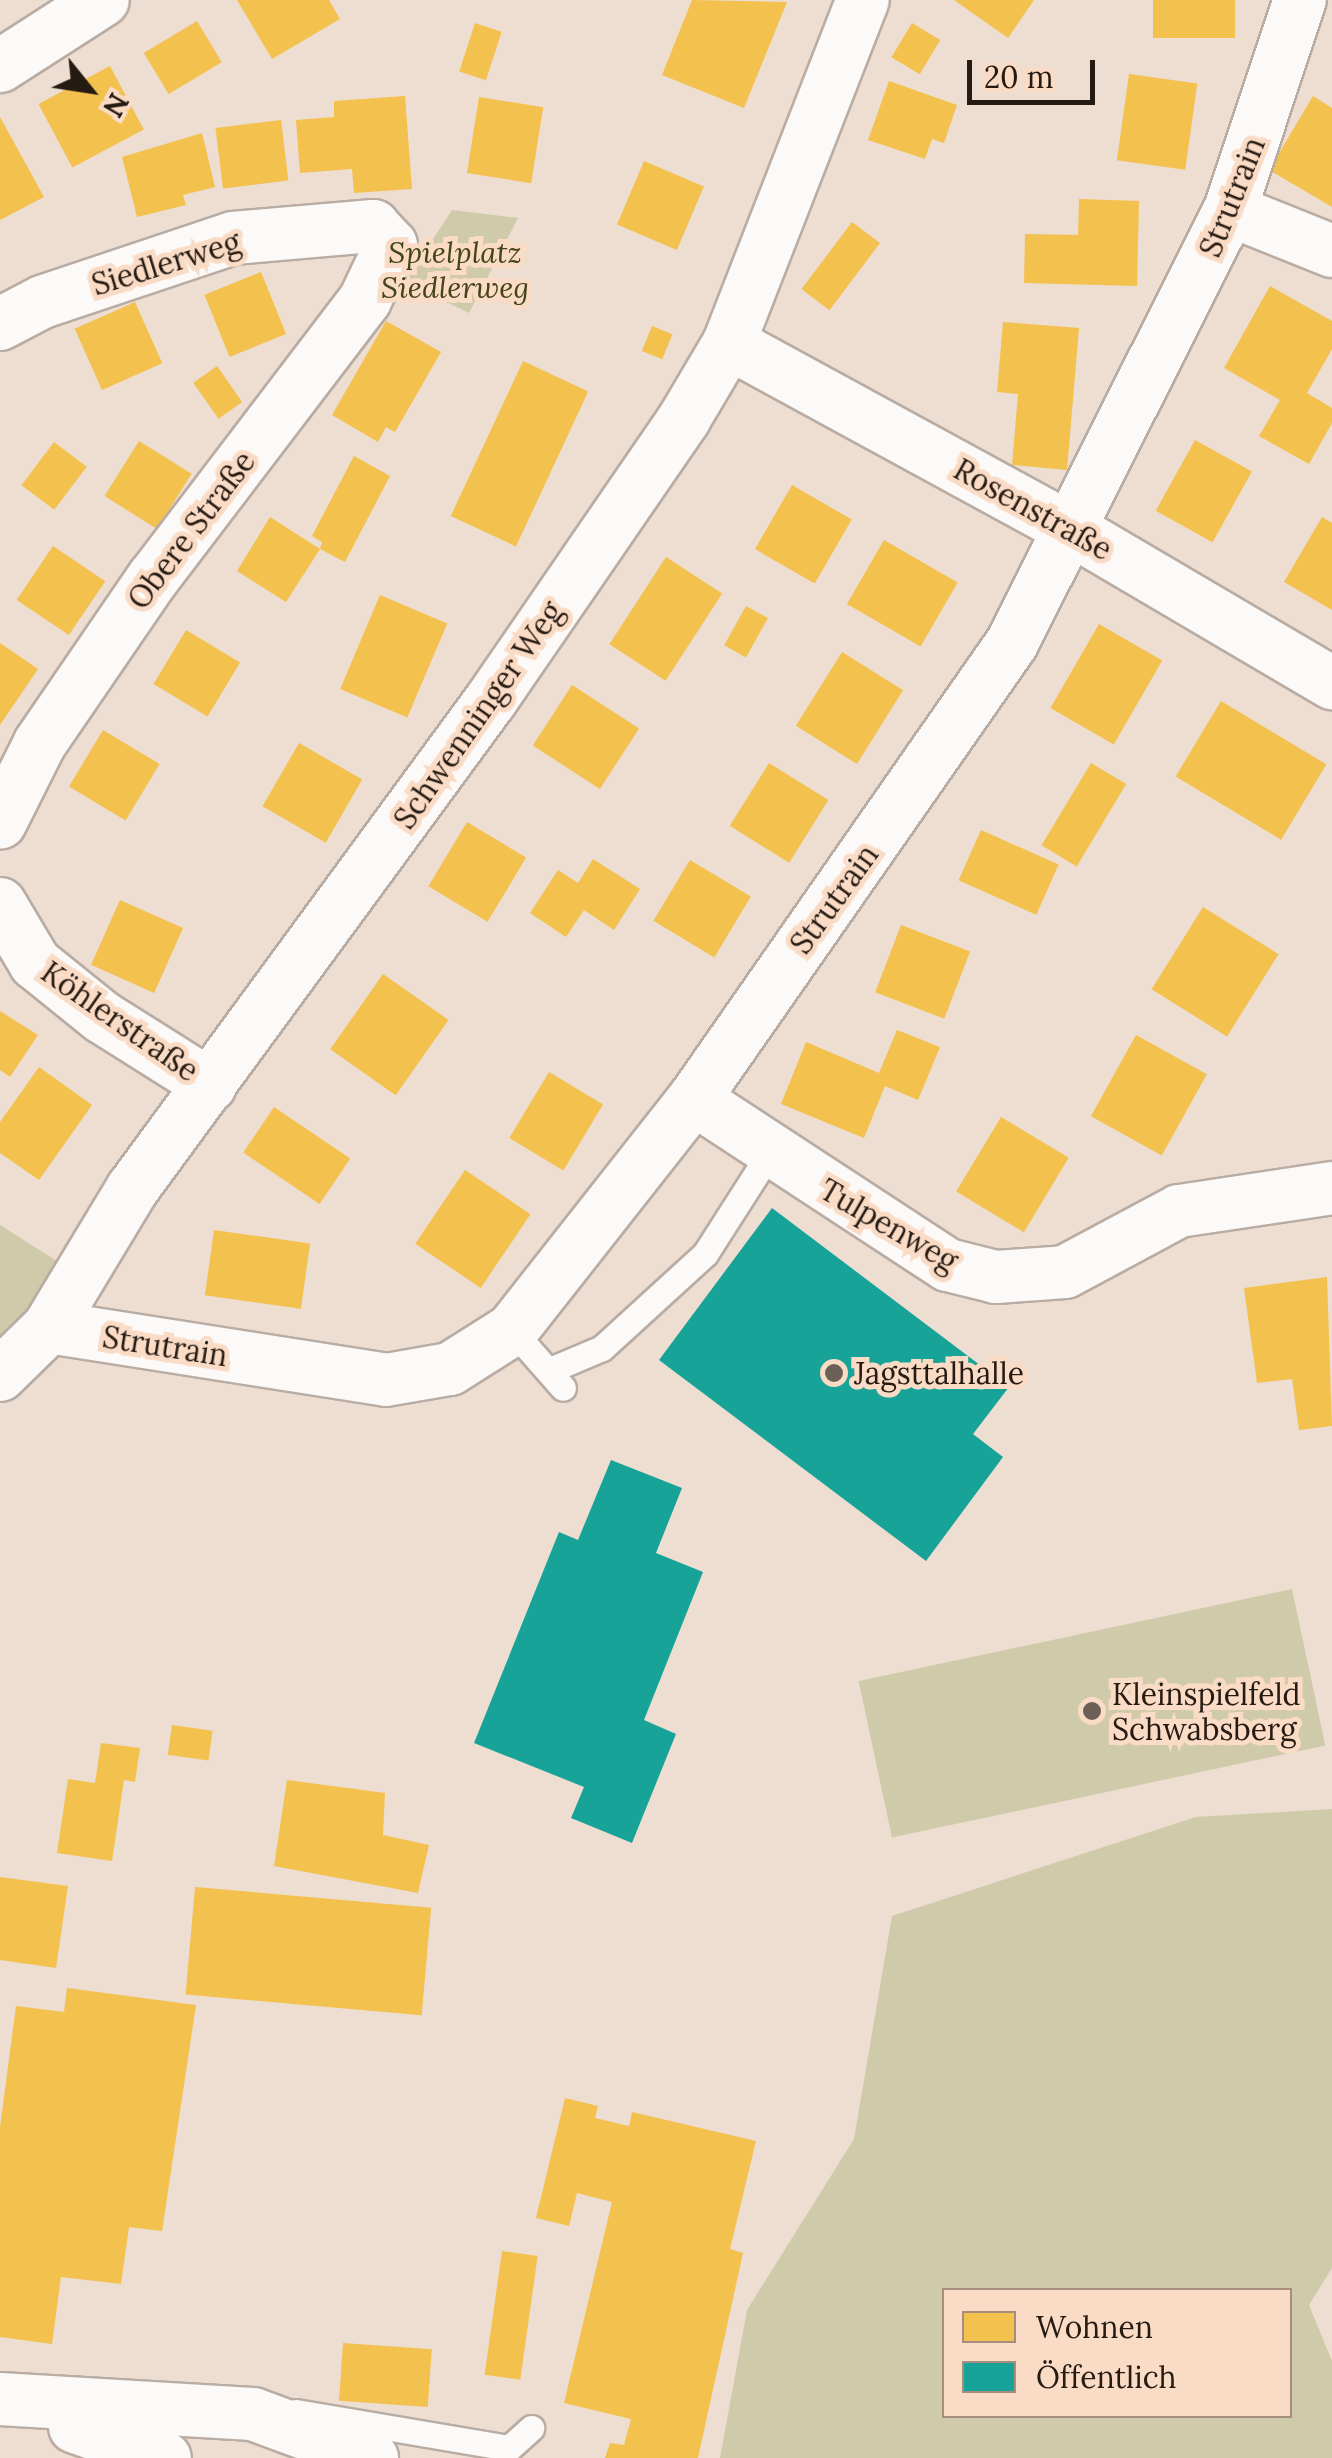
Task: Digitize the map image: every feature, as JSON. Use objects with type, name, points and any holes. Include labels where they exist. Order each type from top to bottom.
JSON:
[{"type":"street","points":[[0,66],[103,0]]},
{"type":"street","name":"Schwenninger Weg","points":[[0,1375],[49,1326],[133,1188],[491,700],[729,343],[863,0]]},
{"type":"street","name":"Strutrain","points":[[49,1326],[386,1380],[450,1369],[512,1330],[694,1099],[964,720],[1072,530],[1230,210],[1300,0]]},
{"type":"street","points":[[1230,210],[1332,251]]},
{"type":"street","name":"Siedlerweg","points":[[0,324],[42,302],[233,238],[374,226],[391,245]]},
{"type":"street","name":"Obere Straße","points":[[0,823],[40,743],[153,578],[365,300],[391,245]]},
{"type":"street","name":"Rosenstraße","points":[[729,343],[1072,530],[1332,682]]},
{"type":"street","name":"Köhlerstraße","points":[[0,904],[35,963],[102,1017],[210,1085]]},
{"type":"street","name":"Tulpenweg","points":[[694,1099],[769,1154],[948,1265],[996,1277],[1066,1272],[1179,1211],[1332,1188]]},
{"type":"street","points":[[0,2399],[70,2429],[165,2458]]},
{"type":"street","points":[[70,2429],[254,2414],[372,2458]]},
{"type":"lane","points":[[512,1330],[556,1379],[602,1348],[705,1254],[769,1154]]},
{"type":"lane","points":[[254,2414],[307,2411],[509,2448],[531,2428]]},
{"type":"green space","name":"Spielplatz Siedlerweg","points":[[452,210],[518,218],[469,313],[405,282]]},
{"type":"green space","points":[[0,1225],[68,1268],[0,1361]]},
{"type":"green space","name":"Kleinspielfeld Schwabsberg","points":[[1292,1589],[1325,1746],[892,1838],[859,1681]]},
{"type":"green space","points":[[1332,1809],[1332,2268],[1309,2305],[1332,2361],[1332,2458],[720,2458],[747,2310],[854,2139],[892,1916],[1196,1817]]},
{"type":"building: Wohnen","points":[[237,0],[329,0],[340,19],[272,59]]},
{"type":"building: Wohnen","points":[[692,0],[787,2],[744,108],[662,75]]},
{"type":"building: Wohnen","points":[[954,0],[1034,0],[1008,38]]},
{"type":"building: Wohnen","points":[[1153,0],[1235,0],[1235,38],[1153,38]]},
{"type":"building: Wohnen","points":[[197,21],[222,62],[169,94],[144,53]]},
{"type":"building: Wohnen","points":[[475,23],[502,32],[486,80],[459,72]]},
{"type":"building: Wohnen","points":[[912,23],[940,40],[920,74],[891,57]]},
{"type":"building: Wohnen","points":[[110,66],[144,130],[72,168],[38,104]]},
{"type":"building: Wohnen","points":[[1129,74],[1197,84],[1185,170],[1117,160]]},
{"type":"building: Wohnen","points":[[889,81],[957,105],[944,143],[932,139],[925,159],[868,140]]},
{"type":"building: Wohnen","points":[[405,96],[412,189],[354,193],[352,169],[300,173],[296,120],[334,117],[334,101]]},
{"type":"building: Wohnen","points":[[1313,96],[1332,108],[1332,207],[1269,170]]},
{"type":"building: Wohnen","points":[[479,97],[543,107],[531,183],[467,173]]},
{"type":"building: Wohnen","points":[[0,117],[44,197],[0,220]]},
{"type":"building: Wohnen","points":[[281,120],[288,181],[223,189],[215,128]]},
{"type":"building: Wohnen","points":[[202,133],[215,187],[183,195],[186,205],[137,217],[122,157]]},
{"type":"building: Wohnen","points":[[644,161],[704,186],[677,250],[617,225]]},
{"type":"building: Wohnen","points":[[1079,199],[1139,201],[1137,286],[1024,283],[1025,234],[1078,235]]},
{"type":"building: Wohnen","points":[[852,222],[880,243],[829,310],[801,289]]},
{"type":"building: Wohnen","points":[[261,272],[286,334],[230,357],[204,295]]},
{"type":"building: Wohnen","points":[[1270,286],[1332,321],[1332,349],[1307,393],[1332,408],[1332,423],[1309,464],[1259,436],[1280,400],[1224,368]]},
{"type":"building: Wohnen","points":[[135,302],[162,363],[102,390],[75,329]]},
{"type":"building: Wohnen","points":[[386,321],[441,352],[395,432],[386,427],[378,442],[332,415]]},
{"type":"building: Wohnen","points":[[1003,322],[1079,328],[1067,470],[1012,465],[1018,394],[997,392]]},
{"type":"building: Wohnen","points":[[652,326],[672,334],[662,359],[642,351]]},
{"type":"building: Wohnen","points":[[523,361],[588,391],[516,546],[451,516]]},
{"type":"building: Wohnen","points":[[217,366],[242,402],[218,419],[193,383]]},
{"type":"building: Wohnen","points":[[1195,440],[1252,472],[1213,542],[1156,511]]},
{"type":"building: Wohnen","points":[[139,441],[192,474],[157,529],[105,496]]},
{"type":"building: Wohnen","points":[[54,442],[87,467],[54,510],[22,485]]},
{"type":"building: Wohnen","points":[[354,456],[390,476],[345,562],[320,549],[322,542],[312,536]]},
{"type":"building: Wohnen","points":[[792,485],[852,520],[815,584],[755,549]]},
{"type":"building: Wohnen","points":[[270,517],[320,549],[286,602],[237,571]]},
{"type":"building: Wohnen","points":[[1322,517],[1332,523],[1332,610],[1284,582]]},
{"type":"building: Wohnen","points":[[884,540],[958,582],[921,647],[847,604]]},
{"type":"building: Wohnen","points":[[53,546],[105,581],[69,635],[17,600]]},
{"type":"building: Wohnen","points":[[666,557],[722,593],[666,681],[609,644]]},
{"type":"building: Wohnen","points":[[380,595],[447,624],[407,717],[340,689]]},
{"type":"building: Wohnen","points":[[746,606],[768,618],[746,657],[724,645]]},
{"type":"building: Wohnen","points":[[1099,624],[1162,661],[1114,745],[1050,708]]},
{"type":"building: Wohnen","points":[[186,630],[240,662],[208,716],[154,684]]},
{"type":"building: Wohnen","points":[[0,643],[38,669],[0,725]]},
{"type":"building: Wohnen","points":[[842,652],[903,690],[857,764],[796,726]]},
{"type":"building: Wohnen","points":[[572,685],[639,729],[600,789],[533,745]]},
{"type":"building: Wohnen","points":[[1221,701],[1326,764],[1281,840],[1176,776]]},
{"type":"building: Wohnen","points":[[103,730],[160,764],[126,821],[69,787]]},
{"type":"building: Wohnen","points":[[299,743],[362,780],[326,843],[262,806]]},
{"type":"building: Wohnen","points":[[769,763],[828,800],[789,863],[730,826]]},
{"type":"building: Wohnen","points":[[1091,763],[1126,784],[1077,866],[1042,845]]},
{"type":"building: Wohnen","points":[[467,822],[526,858],[488,922],[428,886]]},
{"type":"building: Wohnen","points":[[981,830],[1059,865],[1036,915],[959,880]]},
{"type":"building: Wohnen","points":[[593,859],[640,889],[614,930],[584,910],[566,937],[530,913],[558,870],[578,883]]},
{"type":"building: Wohnen","points":[[690,860],[751,897],[714,957],[653,921]]},
{"type":"building: Wohnen","points":[[120,900],[183,928],[154,993],[91,965]]},
{"type":"building: Wohnen","points":[[1203,907],[1278,954],[1227,1036],[1152,989]]},
{"type":"building: Wohnen","points":[[901,925],[970,952],[944,1019],[875,992]]},
{"type":"building: Wohnen","points":[[383,974],[449,1020],[396,1095],[330,1049]]},
{"type":"building: Wohnen","points":[[0,1011],[38,1035],[10,1077],[0,1070]]},
{"type":"building: Wohnen","points":[[897,1030],[940,1047],[918,1100],[885,1086],[864,1138],[781,1104],[806,1042],[879,1073]]},
{"type":"building: Wohnen","points":[[1136,1035],[1207,1074],[1162,1156],[1091,1116]]},
{"type":"building: Wohnen","points":[[39,1067],[92,1105],[39,1180],[0,1153],[0,1122]]},
{"type":"building: Wohnen","points":[[549,1072],[603,1104],[563,1170],[509,1138]]},
{"type":"building: Wohnen","points":[[274,1107],[350,1158],[320,1204],[243,1153]]},
{"type":"building: Wohnen","points":[[1001,1117],[1069,1158],[1024,1232],[956,1192]]},
{"type":"building: Wohnen","points":[[465,1170],[530,1214],[481,1288],[415,1244]]},
{"type":"building: Wohnen","points":[[214,1230],[310,1243],[301,1309],[205,1295]]},
{"type":"building: Wohnen","points":[[1327,1277],[1332,1426],[1299,1430],[1292,1379],[1257,1383],[1244,1288]]},
{"type":"building: Wohnen","points":[[172,1725],[213,1731],[208,1760],[168,1755]]},
{"type":"building: Wohnen","points":[[101,1743],[140,1748],[135,1782],[124,1780],[112,1861],[57,1853],[68,1779],[95,1783]]},
{"type":"building: Wohnen","points":[[287,1780],[385,1793],[383,1835],[429,1845],[418,1893],[274,1866]]},
{"type":"building: Wohnen","points":[[0,1877],[68,1886],[56,1968],[0,1960]]},
{"type":"building: Wohnen","points":[[195,1887],[431,1908],[422,2015],[186,1995]]},
{"type":"building: Wohnen","points":[[67,1988],[196,2005],[162,2231],[129,2227],[121,2284],[61,2277],[52,2344],[0,2337],[0,2127],[16,2006],[64,2012]]},
{"type":"building: Wohnen","points":[[565,2098],[598,2106],[595,2118],[629,2126],[632,2112],[756,2141],[730,2249],[743,2253],[698,2458],[605,2458],[610,2443],[624,2445],[631,2419],[564,2403],[612,2202],[577,2193],[569,2226],[536,2218]]},
{"type":"building: Wohnen","points":[[502,2251],[538,2256],[520,2380],[485,2375]]},
{"type":"building: Wohnen","points":[[343,2343],[432,2349],[428,2407],[339,2401]]},
{"type":"building: Öffentlich","name":"Jagsttalhalle","points":[[772,1208],[1009,1387],[973,1434],[1003,1457],[926,1561],[659,1360]]},
{"type":"building: Öffentlich","points":[[611,1460],[682,1488],[656,1553],[703,1572],[644,1720],[676,1734],[632,1843],[571,1818],[584,1787],[474,1743],[559,1532],[578,1540]]},
{"type":"place","name":"Jagsttalhalle","points":[[834,1373]]},
{"type":"place","name":"Kleinspielfeld Schwabsberg","points":[[1092,1711]]}]
